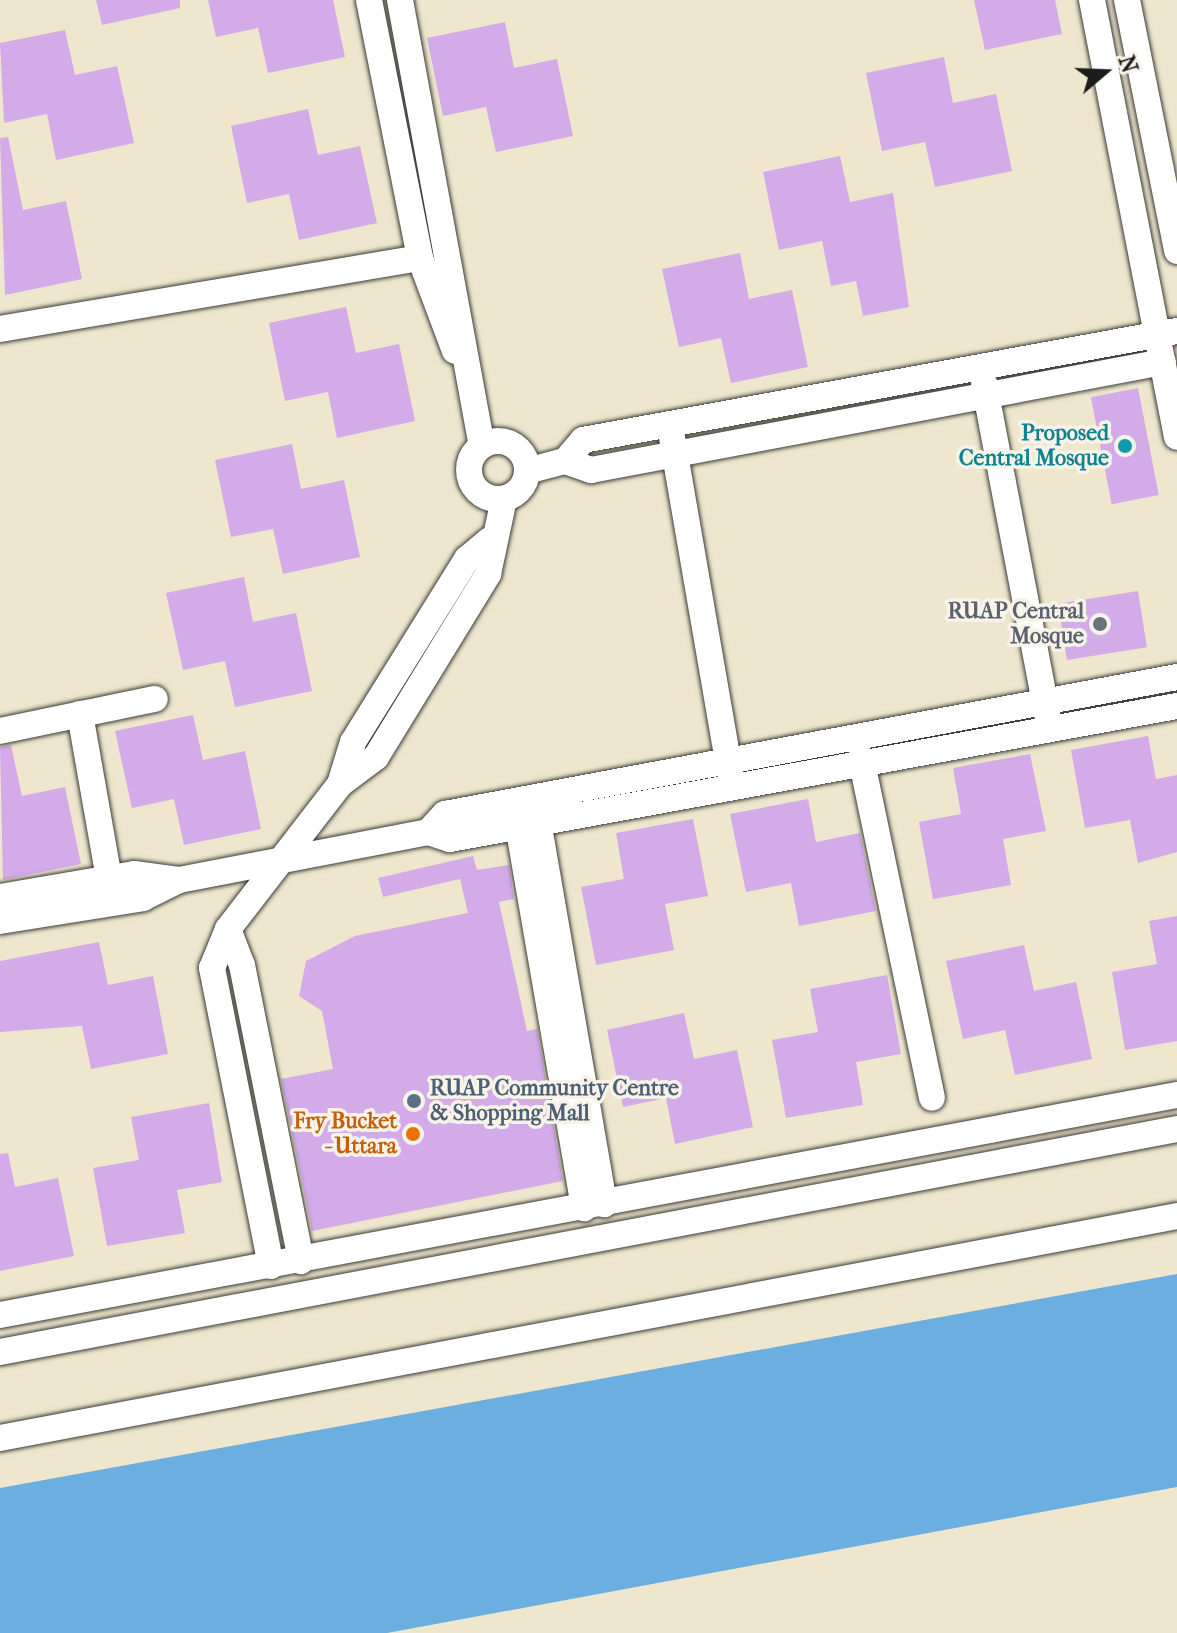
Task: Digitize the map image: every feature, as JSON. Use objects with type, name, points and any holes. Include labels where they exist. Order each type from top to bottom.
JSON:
[{"type":"street","points":[[369,0],[420,258],[462,365],[482,446]]},
{"type":"street","points":[[400,0],[458,308],[462,365]]},
{"type":"street","points":[[1092,0],[1168,333],[1163,362],[1177,437]]},
{"type":"street","points":[[1127,0],[1177,251]]},
{"type":"street","points":[[0,329],[420,258]]},
{"type":"street","points":[[565,461],[583,440],[983,372],[1168,333]]},
{"type":"street","points":[[527,471],[565,461],[591,470],[1163,362]]},
{"type":"street","points":[[983,372],[985,398],[1050,727]]},
{"type":"street","points":[[670,425],[732,782]]},
{"type":"street","points":[[482,446],[515,446],[527,471],[521,489],[504,499],[485,496],[471,482],[470,462],[482,446]]},
{"type":"street","points":[[271,1266],[212,968],[228,929],[340,784],[376,757],[480,587],[490,540],[504,499]]},
{"type":"street","points":[[428,832],[445,814],[1177,677]]},
{"type":"street","points":[[0,731],[155,699]]},
{"type":"street","points":[[0,897],[109,879],[179,880],[428,832],[450,839],[861,758],[1177,706]]},
{"type":"street","points":[[80,714],[109,879]]},
{"type":"street","points":[[861,758],[932,1098]]},
{"type":"street","points":[[528,823],[598,1240]]},
{"type":"street","points":[[0,921],[143,898],[179,880]]},
{"type":"street","points":[[228,929],[242,965],[301,1261]]},
{"type":"street","points":[[0,1315],[1177,1095]]},
{"type":"street","points":[[0,1352],[1177,1129]]},
{"type":"street","points":[[0,1438],[1177,1216]]},
{"type":"water","points":[[1177,1274],[1177,1487],[387,1633],[0,1633],[0,1488]]},
{"type":"building","points":[[96,0],[180,0],[180,8],[102,25]]},
{"type":"building","points":[[208,0],[333,0],[345,57],[268,73],[258,28],[216,37]]},
{"type":"building","points":[[974,0],[1055,0],[1062,34],[985,50]]},
{"type":"building","points":[[505,22],[514,68],[557,59],[573,136],[496,152],[486,107],[443,116],[427,38]]},
{"type":"building","points":[[65,30],[75,75],[117,66],[134,143],[56,160],[47,114],[4,123],[0,43]]},
{"type":"building","points":[[944,57],[953,103],[996,94],[1012,171],[935,187],[925,142],[882,151],[866,73]]},
{"type":"building","points":[[308,109],[318,155],[360,146],[377,223],[299,240],[289,194],[247,203],[231,126]]},
{"type":"building","points":[[8,137],[23,210],[66,201],[82,279],[5,295],[0,138]]},
{"type":"building","points":[[840,156],[850,202],[893,193],[909,307],[863,316],[856,281],[831,286],[822,241],[779,250],[763,172]]},
{"type":"building","points":[[740,253],[749,299],[792,290],[808,367],[731,383],[721,338],[679,347],[662,269]]},
{"type":"building","points":[[346,307],[356,353],[399,344],[415,421],[337,438],[328,392],[285,401],[269,323]]},
{"type":"building","name":"Proposed Central Mosque","points":[[1138,388],[1159,495],[1112,504],[1091,397]]},
{"type":"building","points":[[292,444],[301,489],[344,480],[360,557],[283,574],[273,529],[231,537],[215,460]]},
{"type":"building","points":[[244,577],[253,622],[296,613],[312,691],[235,707],[225,661],[183,670],[166,593]]},
{"type":"building","name":"RUAP Central Mosque","points":[[1138,591],[1147,647],[1067,660],[1058,604]]},
{"type":"building","points":[[193,715],[203,760],[245,751],[261,829],[184,845],[174,799],[132,808],[115,731]]},
{"type":"building","points":[[1148,736],[1156,779],[1177,775],[1177,852],[1138,863],[1130,820],[1085,828],[1071,750]]},
{"type":"building","points":[[11,745],[22,796],[65,787],[81,864],[3,880],[0,747]]},
{"type":"building","points":[[1030,754],[1046,831],[1003,839],[1011,885],[933,899],[919,822],[961,814],[953,768]]},
{"type":"building","points":[[808,799],[816,842],[860,833],[876,911],[799,926],[791,883],[746,892],[730,814]]},
{"type":"building","points":[[693,819],[708,896],[665,904],[674,950],[596,965],[581,887],[624,879],[616,833]]},
{"type":"building","points":[[473,856],[477,870],[509,865],[514,899],[499,902],[527,1031],[537,1029],[563,1181],[312,1231],[281,1079],[333,1069],[322,1011],[299,996],[306,961],[355,936],[468,913],[460,879],[383,897],[378,878]]},
{"type":"building","points":[[1177,916],[1177,1041],[1125,1050],[1112,972],[1157,964],[1149,921]]},
{"type":"building","points":[[99,942],[108,985],[153,976],[168,1054],[91,1069],[82,1026],[0,1032],[0,961]]},
{"type":"building","points":[[1024,945],[1034,991],[1076,982],[1092,1059],[1015,1075],[1005,1030],[963,1039],[946,961]]},
{"type":"building","points":[[887,975],[901,1054],[856,1062],[863,1105],[786,1118],[772,1040],[818,1032],[810,989]]},
{"type":"building","points":[[684,1013],[694,1059],[737,1050],[753,1127],[675,1144],[666,1098],[623,1107],[607,1030]]},
{"type":"building","points":[[209,1103],[222,1182],[177,1190],[185,1233],[107,1246],[93,1168],[139,1160],[131,1117]]},
{"type":"building","points":[[8,1153],[15,1187],[58,1178],[74,1256],[0,1271],[0,1154]]},
{"type":"place","name":"Proposed Central Mosque","points":[[1125,446]]},
{"type":"place","name":"RUAP Central Mosque","points":[[1100,624]]},
{"type":"place","name":"RUAP Community Centre & Shopping Mall","points":[[414,1101]]},
{"type":"place","name":"Fry Bucket - Uttara","points":[[413,1134]]}]
